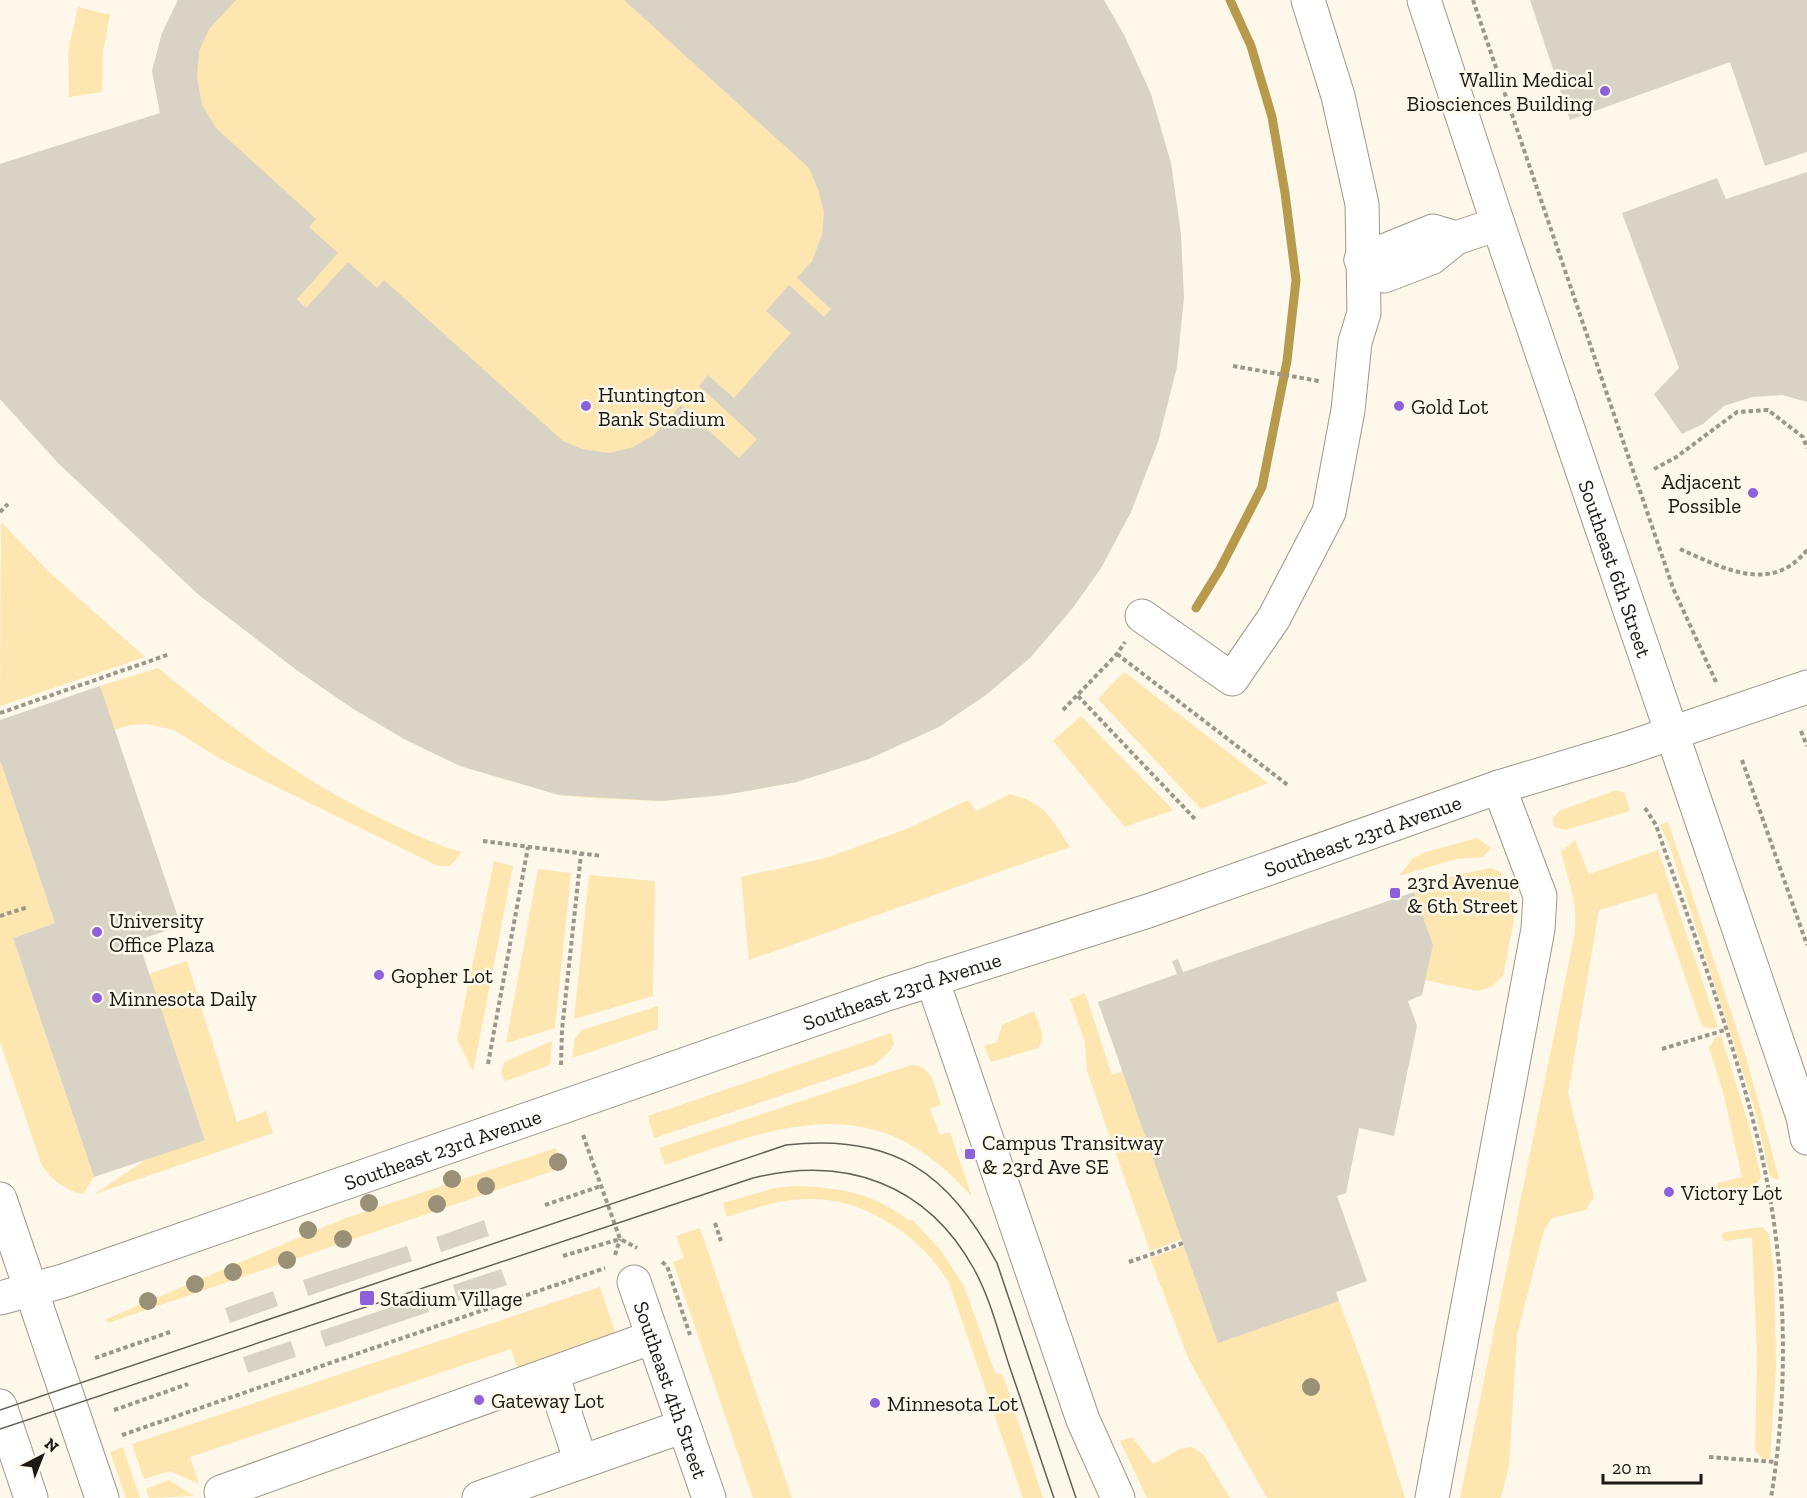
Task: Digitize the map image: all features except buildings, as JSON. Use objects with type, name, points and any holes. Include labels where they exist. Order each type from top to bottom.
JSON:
[{"type":"street","points":[[1142,616],[1232,679],[1274,618],[1329,512],[1348,410],[1355,342],[1364,313],[1361,260],[1362,204],[1338,96],[1308,0]]},
{"type":"street","name":"Southeast 6th Street","points":[[1424,0],[1498,224],[1803,1117],[1807,1138]]},
{"type":"street","points":[[1361,260],[1384,276],[1431,258],[1444,234],[1498,224]]},
{"type":"street","name":"Southeast 23rd Avenue","points":[[15,1294],[63,1281],[932,979],[1148,911],[1499,787],[1807,687]]},
{"type":"street","points":[[1432,1498],[1538,929],[1540,896],[1499,787]]},
{"type":"street","points":[[932,979],[1083,1420],[1118,1498]]},
{"type":"street","points":[[0,1199],[15,1294],[102,1498]]},
{"type":"street","name":"Southeast 4th Street","points":[[623,1274],[654,1337],[709,1498]]},
{"type":"street","points":[[223,1498],[221,1492],[654,1337]]},
{"type":"street","points":[[552,1374],[581,1462]]},
{"type":"street","points":[[0,1406],[30,1498]]},
{"type":"street","points":[[479,1498],[684,1426]]},
{"type":"path","points":[[1473,0],[1672,588],[1716,682]]},
{"type":"path","points":[[1233,366],[1308,379]]},
{"type":"path","points":[[1654,469],[1675,458],[1737,412],[1768,410],[1803,437],[1807,448]]},
{"type":"path","points":[[0,512],[8,504]]},
{"type":"path","points":[[1680,549],[1732,573],[1766,575],[1798,561],[1807,550]]},
{"type":"path","points":[[1063,710],[1123,645]]},
{"type":"path","points":[[0,713],[170,654]]},
{"type":"path","points":[[1117,654],[1290,786]]},
{"type":"path","points":[[1078,696],[1195,819]]},
{"type":"path","points":[[1800,731],[1807,746]]},
{"type":"path","points":[[1742,760],[1807,945]]},
{"type":"path","points":[[1645,808],[1656,825],[1725,1030],[1755,1128],[1780,1271],[1781,1395],[1771,1498]]},
{"type":"path","points":[[483,841],[602,856]]},
{"type":"path","points":[[488,1064],[528,847]]},
{"type":"path","points":[[561,1065],[562,1030],[581,854]]},
{"type":"path","points":[[0,916],[28,908]]},
{"type":"path","points":[[1662,1049],[1725,1030]]},
{"type":"path","points":[[584,1135],[615,1225]]},
{"type":"path","points":[[545,1205],[601,1186]]},
{"type":"path","points":[[715,1223],[721,1241]]},
{"type":"path","points":[[563,1256],[620,1239]]},
{"type":"path","points":[[1129,1262],[1183,1243]]},
{"type":"path","points":[[122,1435],[623,1274]]},
{"type":"path","points":[[95,1358],[170,1332]]},
{"type":"path","points":[[114,1410],[188,1384]]},
{"type":"path","points":[[1709,1456],[1776,1462]]},
{"type":"shaded area","name":"Huntington Bank Stadium","points":[[178,0],[1104,0],[1125,37],[1151,94],[1176,367],[1158,442],[1131,512],[1101,568],[1072,609],[1030,658],[797,782],[724,795],[661,801],[559,795],[460,766],[404,739],[352,708],[298,671],[199,595],[59,464],[0,399],[0,164],[160,113],[152,71],[162,33]]},
{"type":"shaded area","points":[[78,7],[110,15],[103,52],[102,92],[69,97],[68,52]]},
{"type":"shaded area","points":[[1,522],[49,572],[145,657],[0,706]]},
{"type":"shaded area","points":[[158,668],[242,734],[301,774],[362,809],[411,833],[462,852],[450,866],[438,866],[224,761],[174,730],[148,724],[130,725],[114,730],[100,686]]},
{"type":"shaded area","points":[[1124,672],[1268,783],[1201,809],[1098,699]]},
{"type":"shaded area","points":[[1081,716],[1173,810],[1125,827],[1053,741]]},
{"type":"shaded area","points":[[0,760],[55,923],[13,938],[94,1177],[83,1194],[60,1184],[42,1166],[0,1042]]},
{"type":"shaded area","points":[[1614,791],[1624,792],[1630,811],[1565,830],[1554,827],[1553,818],[1559,811]]},
{"type":"shaded area","points":[[1010,794],[1040,807],[1070,847],[749,960],[741,877],[826,858],[909,828],[968,800],[976,811]]},
{"type":"shaded area","points":[[1668,822],[1746,1057],[1779,1178],[1777,1180],[1770,1176],[1755,1110],[1669,844],[1660,825]]},
{"type":"shaded area","points":[[1477,838],[1491,848],[1483,857],[1456,859],[1399,876],[1412,859],[1426,852]]},
{"type":"shaded area","points":[[1575,840],[1589,874],[1658,850],[1718,1027],[1711,1029],[1702,1026],[1656,893],[1599,910],[1568,1093],[1594,1197],[1586,1210],[1552,1218],[1544,1230],[1517,1335],[1509,1466],[1501,1498],[1460,1498],[1574,937],[1574,904],[1561,852]]},
{"type":"shaded area","points":[[494,861],[513,866],[473,1072],[457,1039]]},
{"type":"shaded area","points":[[1490,868],[1501,872],[1513,904],[1514,920],[1503,976],[1491,987],[1478,991],[1425,980],[1433,945],[1414,892],[1417,884]]},
{"type":"shaded area","points":[[538,869],[571,873],[555,1028],[506,1043]]},
{"type":"shaded area","points":[[589,875],[655,881],[653,996],[574,1019]]},
{"type":"shaded area","points":[[187,961],[237,1122],[266,1111],[273,1133],[95,1194],[145,1160],[205,1139],[149,974]]},
{"type":"shaded area","points":[[1085,993],[1112,1075],[1123,1071],[1182,1239],[1150,1251],[1087,1071],[1085,1043],[1070,999]]},
{"type":"shaded area","points":[[658,1006],[658,1029],[572,1058],[575,1039],[582,1030]]},
{"type":"shaded area","points":[[1034,1011],[1042,1035],[1038,1048],[991,1062],[984,1046],[997,1042],[1002,1025]]},
{"type":"shaded area","points":[[891,1033],[894,1043],[891,1050],[875,1064],[654,1138],[648,1116]]},
{"type":"shaded area","points":[[1721,1035],[1750,1129],[1761,1177],[1755,1187],[1721,1192],[1715,1188],[1719,1183],[1742,1177],[1723,1092],[1709,1048],[1715,1038]]},
{"type":"shaded area","points":[[552,1041],[550,1065],[505,1081],[501,1073],[504,1062]]},
{"type":"shaded area","points":[[911,1065],[918,1066],[929,1073],[935,1085],[941,1105],[930,1109],[940,1135],[950,1132],[972,1197],[936,1162],[900,1139],[864,1127],[827,1124],[789,1128],[750,1137],[665,1165],[659,1148]]},
{"type":"shaded area","points":[[556,1148],[564,1167],[108,1323],[106,1319],[343,1219]]},
{"type":"shaded area","points":[[795,1186],[840,1190],[882,1203],[908,1220],[913,1220],[942,1252],[964,1286],[995,1373],[1003,1375],[1043,1498],[1023,1498],[949,1283],[938,1266],[909,1237],[872,1214],[833,1201],[791,1200],[727,1217],[723,1203],[775,1188]]},
{"type":"shaded area","points":[[1762,1227],[1769,1234],[1774,1272],[1776,1367],[1770,1459],[1762,1459],[1755,1450],[1757,1356],[1752,1237],[1726,1241],[1721,1237],[1725,1232]]},
{"type":"shaded area","points":[[700,1228],[792,1498],[753,1498],[673,1262],[684,1258],[676,1236]]},
{"type":"shaded area","points":[[1184,1246],[1339,1301],[1367,1376],[1405,1498],[1267,1498],[1189,1360],[1150,1258]]},
{"type":"shaded area","points":[[600,1287],[615,1332],[613,1343],[519,1373],[511,1349],[190,1457],[199,1484],[170,1471],[144,1479],[132,1444]]},
{"type":"shaded area","points":[[1132,1437],[1153,1464],[1180,1449],[1192,1447],[1203,1454],[1230,1498],[1147,1498],[1120,1441]]},
{"type":"shaded area","points":[[123,1447],[140,1498],[126,1498],[110,1452]]},
{"type":"shaded area","points":[[169,1480],[194,1496],[149,1498],[146,1489]]},
{"type":"waterway","points":[[1196,608],[1220,569],[1262,487],[1287,361],[1296,280],[1272,117],[1251,46],[1230,0]]},
{"type":"tram line","points":[[0,1410],[786,1145],[824,1143],[857,1146],[887,1153],[913,1165],[937,1183],[958,1204],[978,1231],[997,1263],[1076,1498]]},
{"type":"tram line","points":[[0,1429],[753,1178],[787,1172],[820,1171],[851,1174],[881,1183],[908,1197],[933,1216],[955,1240],[974,1269],[985,1293],[1054,1498]]},
{"type":"place","name":"Wallin Medical Biosciences Building","points":[[1605,91]]},
{"type":"place","name":"Huntington Bank Stadium","points":[[586,406]]},
{"type":"place","name":"Gold Lot","points":[[1399,406]]},
{"type":"place","name":"Adjacent Possible","points":[[1753,493]]},
{"type":"place","name":"23rd Avenue & 6th Street","points":[[1395,893]]},
{"type":"place","name":"University Office Plaza","points":[[97,932]]},
{"type":"place","name":"Gopher Lot","points":[[379,975]]},
{"type":"place","name":"Minnesota Daily","points":[[97,998]]},
{"type":"place","name":"Campus Transitway & 23rd Ave SE","points":[[970,1154]]},
{"type":"place","name":"Victory Lot","points":[[1669,1192]]},
{"type":"place","name":"Stadium Village","points":[[367,1298]]},
{"type":"place","name":"Gateway Lot","points":[[479,1400]]},
{"type":"place","name":"Minnesota Lot","points":[[875,1403]]}]
